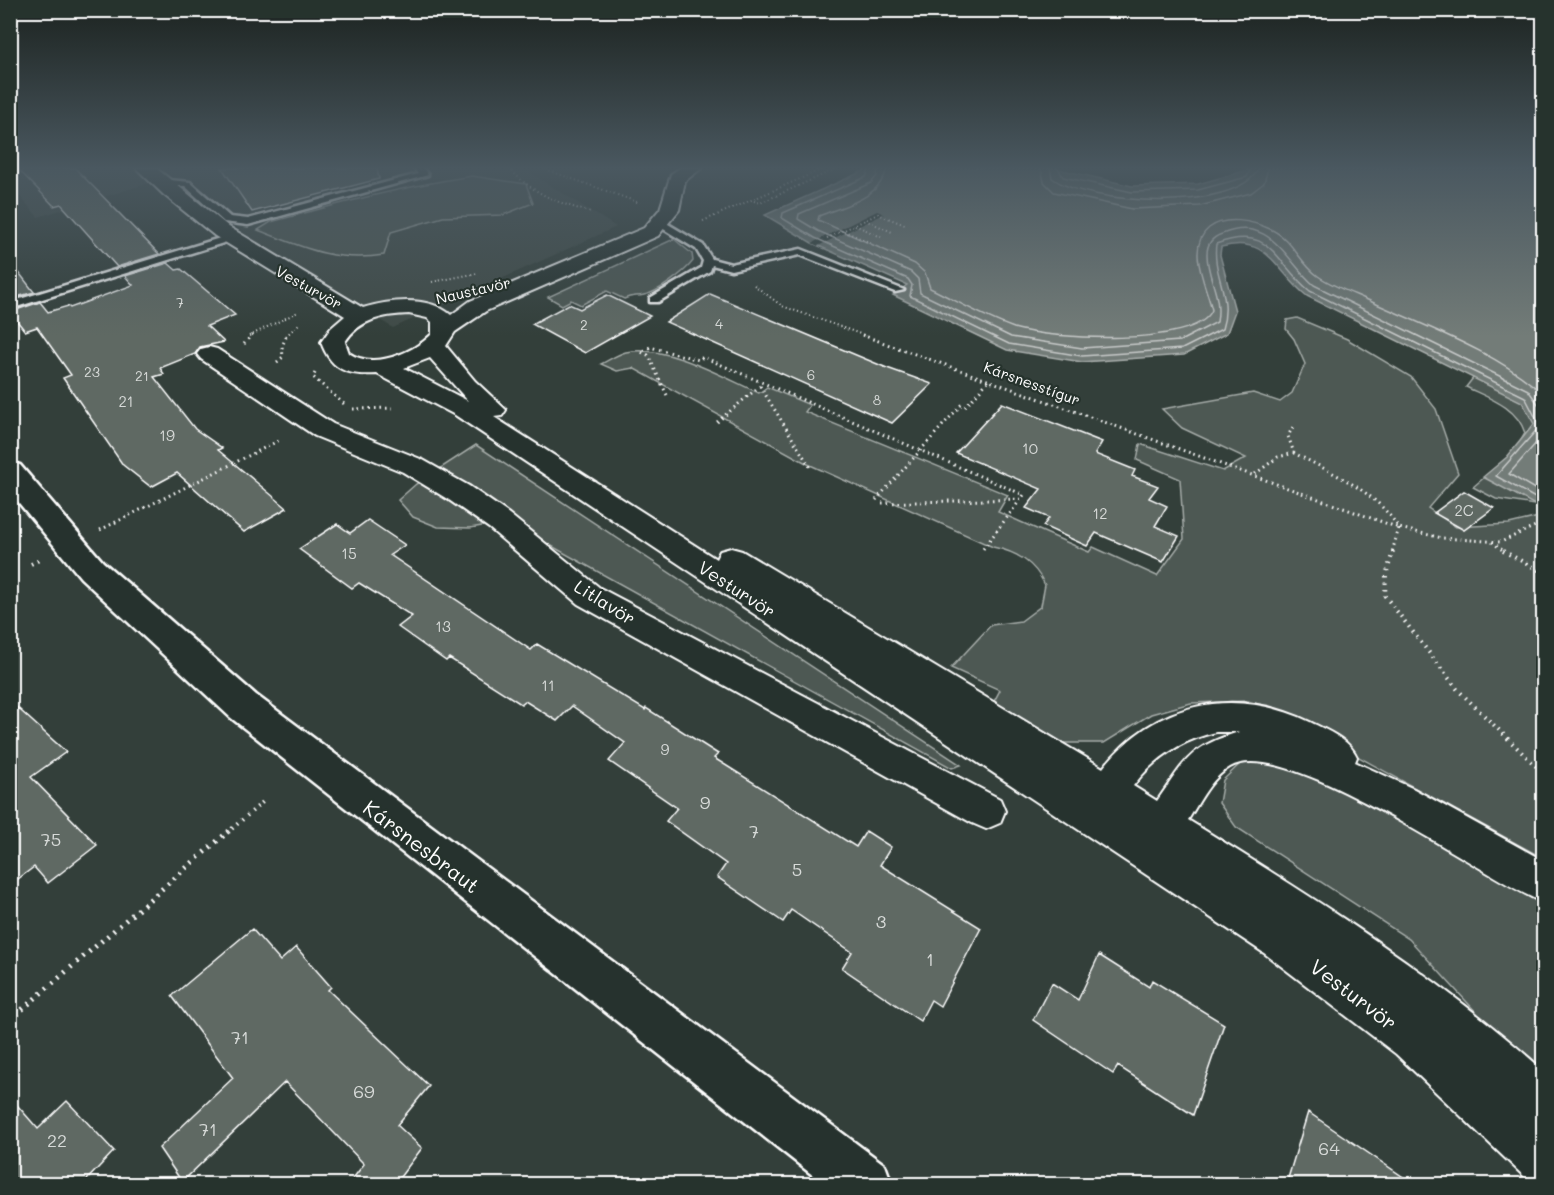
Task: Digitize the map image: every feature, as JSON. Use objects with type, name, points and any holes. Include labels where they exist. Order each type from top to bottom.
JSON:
[{"type":"street","name":"Vesturvör","points":[[209,224],[265,262],[361,316]]},
{"type":"street","name":"Naustavör","points":[[381,367],[411,360],[478,306],[554,271],[637,239],[651,232],[659,224]]},
{"type":"street","name":"Naustavör","points":[[392,308],[554,271]]},
{"type":"street","name":"Vesturvör","points":[[392,308],[409,307],[429,311],[443,320],[440,338],[466,386],[513,424],[1099,804]]},
{"type":"street","points":[[381,367],[353,365],[341,359],[334,352],[333,342],[338,333],[361,316],[392,308]]},
{"type":"street","name":"Litlavör","points":[[209,354],[324,430],[413,466],[459,493],[499,521],[589,596],[986,811]]},
{"type":"street","name":"Vesturvör","points":[[381,367],[411,379],[460,406],[542,462],[1153,838],[1348,945],[1434,1008],[1544,1104]]},
{"type":"street","name":"Kársnesbraut","points":[[10,472],[92,570],[243,706],[866,1185]]},
{"type":"street","points":[[1099,804],[1141,752],[1168,732],[1201,720],[1243,717],[1270,720],[1298,730],[1401,801]]},
{"type":"street","points":[[1153,838],[1200,770],[1219,754],[1241,747],[1271,747],[1306,758],[1401,801],[1544,882]]},
{"type":"street","name":"Vesturvör","points":[[1153,838],[1279,938],[1412,1038],[1499,1117],[1544,1162]]},
{"type":"lane","points":[[654,300],[706,269],[708,261],[700,247],[669,224]]},
{"type":"lane","points":[[10,306],[230,238]]},
{"type":"lane","points":[[708,261],[737,266],[801,252],[899,290]]},
{"type":"path","points":[[873,224],[892,232]]},
{"type":"path","points":[[822,240],[855,225],[881,237]]},
{"type":"path","points":[[844,230],[871,243]]},
{"type":"path","name":"Kársnesstígur","points":[[737,266],[767,297],[782,306],[1400,528],[1442,538],[1501,542],[1544,522]]},
{"type":"path","points":[[245,347],[244,341],[249,336],[303,309]]},
{"type":"path","points":[[272,363],[281,360],[286,334],[300,323]]},
{"type":"path","points":[[667,395],[648,355],[641,352],[650,347],[699,360],[703,357],[1024,495],[983,549]]},
{"type":"path","points":[[876,500],[961,405],[965,407],[990,379]]},
{"type":"path","points":[[717,422],[764,382]]},
{"type":"path","points":[[760,386],[812,470]]},
{"type":"path","points":[[1293,427],[1288,436],[1294,453],[1378,500],[1394,516],[1400,528],[1386,575],[1385,596],[1454,684],[1521,755],[1544,774]]},
{"type":"path","points":[[97,531],[263,448]]},
{"type":"path","points":[[1254,475],[1278,457],[1294,453]]},
{"type":"path","points":[[882,503],[1021,499]]},
{"type":"path","points":[[1492,541],[1510,556],[1544,573]]},
{"type":"path","points":[[10,1020],[265,800]]},
{"type":"shaded area","points":[[232,224],[611,224],[616,227],[393,328],[258,244]]},
{"type":"shaded area","points":[[268,224],[420,224],[391,232],[384,255],[366,257],[319,252],[258,230]]},
{"type":"shaded area","points":[[674,239],[692,254],[693,261],[684,271],[650,293],[624,299],[607,291],[581,305],[571,300],[562,305],[548,297]]},
{"type":"shaded area","points":[[1543,289],[1543,506],[1541,506],[1496,499],[1473,487],[1515,451],[1525,433],[1516,416],[1509,410],[1466,387]]},
{"type":"shaded area","points":[[1297,318],[1347,339],[1411,377],[1436,409],[1458,473],[1428,508],[1456,527],[1509,524],[1543,516],[1543,858],[1355,755],[1327,732],[1300,717],[1248,701],[1191,703],[1151,714],[1104,743],[1061,743],[990,709],[1000,690],[951,668],[991,625],[1021,621],[1041,606],[1045,585],[1030,564],[1017,555],[993,547],[808,464],[633,368],[617,371],[601,364],[626,352],[659,353],[712,371],[759,393],[767,387],[810,405],[805,412],[1008,495],[998,512],[1089,552],[1093,547],[1157,576],[1184,539],[1180,479],[1137,460],[1140,444],[1223,471],[1246,458],[1182,428],[1162,409],[1253,393],[1280,402],[1292,393],[1305,364],[1294,339],[1286,329],[1287,320]]},
{"type":"shaded area","points":[[476,445],[961,765],[952,768],[530,534],[500,523],[470,528],[438,527],[413,517],[398,500],[416,484]]},
{"type":"shaded area","points":[[1244,760],[1285,761],[1340,786],[1543,905],[1543,1080],[1500,1038],[1409,939],[1236,827],[1219,803],[1223,780]]},
{"type":"water","points":[[780,224],[1543,224],[1543,504],[1537,506],[1483,477],[1507,457],[1534,424],[1522,402],[1307,296],[1270,257],[1250,246],[1237,244],[1221,247],[1220,255],[1235,311],[1227,333],[1184,355],[1082,362],[1007,350],[893,295],[907,285],[812,243]]},
{"type":"pier","points":[[851,224],[864,224],[818,246],[812,243]]},
{"type":"building","points":[[79,224],[129,224],[159,254],[117,267]]},
{"type":"building","points":[[10,261],[34,292],[10,299]]},
{"type":"building","points":[[168,263],[176,270],[181,269],[235,315],[207,326],[224,342],[200,347],[195,354],[160,368],[164,374],[154,377],[195,429],[222,448],[218,450],[287,508],[244,532],[177,473],[151,487],[123,465],[63,378],[71,375],[37,327],[25,331],[10,312],[40,302],[48,312],[68,306],[70,308],[133,285],[125,276]]},
{"type":"building","points":[[710,294],[887,368],[932,384],[892,423],[666,322]]},
{"type":"building","points":[[607,295],[650,316],[585,353],[532,324],[569,304],[580,309]]},
{"type":"building","points":[[1002,403],[1102,442],[1095,454],[1135,470],[1132,476],[1158,486],[1149,498],[1167,506],[1155,526],[1179,536],[1163,562],[1096,533],[1087,546],[1043,526],[1049,518],[1026,508],[1041,489],[956,453]]},
{"type":"building","points":[[1464,491],[1494,508],[1464,530],[1434,513]]},
{"type":"building","points":[[368,520],[405,545],[390,555],[531,650],[537,644],[645,710],[646,708],[718,754],[714,758],[856,847],[866,831],[891,847],[880,865],[981,928],[940,1006],[931,1000],[920,1021],[842,968],[852,952],[791,910],[783,922],[717,877],[726,864],[666,821],[677,808],[609,761],[625,743],[572,706],[557,721],[525,701],[521,704],[449,658],[446,661],[398,627],[412,616],[359,583],[352,588],[299,549],[337,524],[350,533]]},
{"type":"building","points":[[10,701],[66,752],[31,777],[97,845],[48,883],[34,867],[10,885]]},
{"type":"building","points":[[252,929],[280,961],[296,947],[331,987],[328,990],[429,1086],[397,1125],[422,1148],[394,1185],[348,1185],[364,1164],[285,1082],[182,1182],[159,1148],[233,1078],[172,996]]},
{"type":"building","points":[[1099,955],[1149,987],[1152,980],[1224,1024],[1193,1115],[1118,1066],[1113,1074],[1033,1020],[1052,983],[1078,1000]]},
{"type":"building","points":[[10,1097],[38,1129],[67,1101],[114,1151],[82,1185],[10,1185]]},
{"type":"building","points":[[1308,1112],[1415,1185],[1286,1185]]}]
